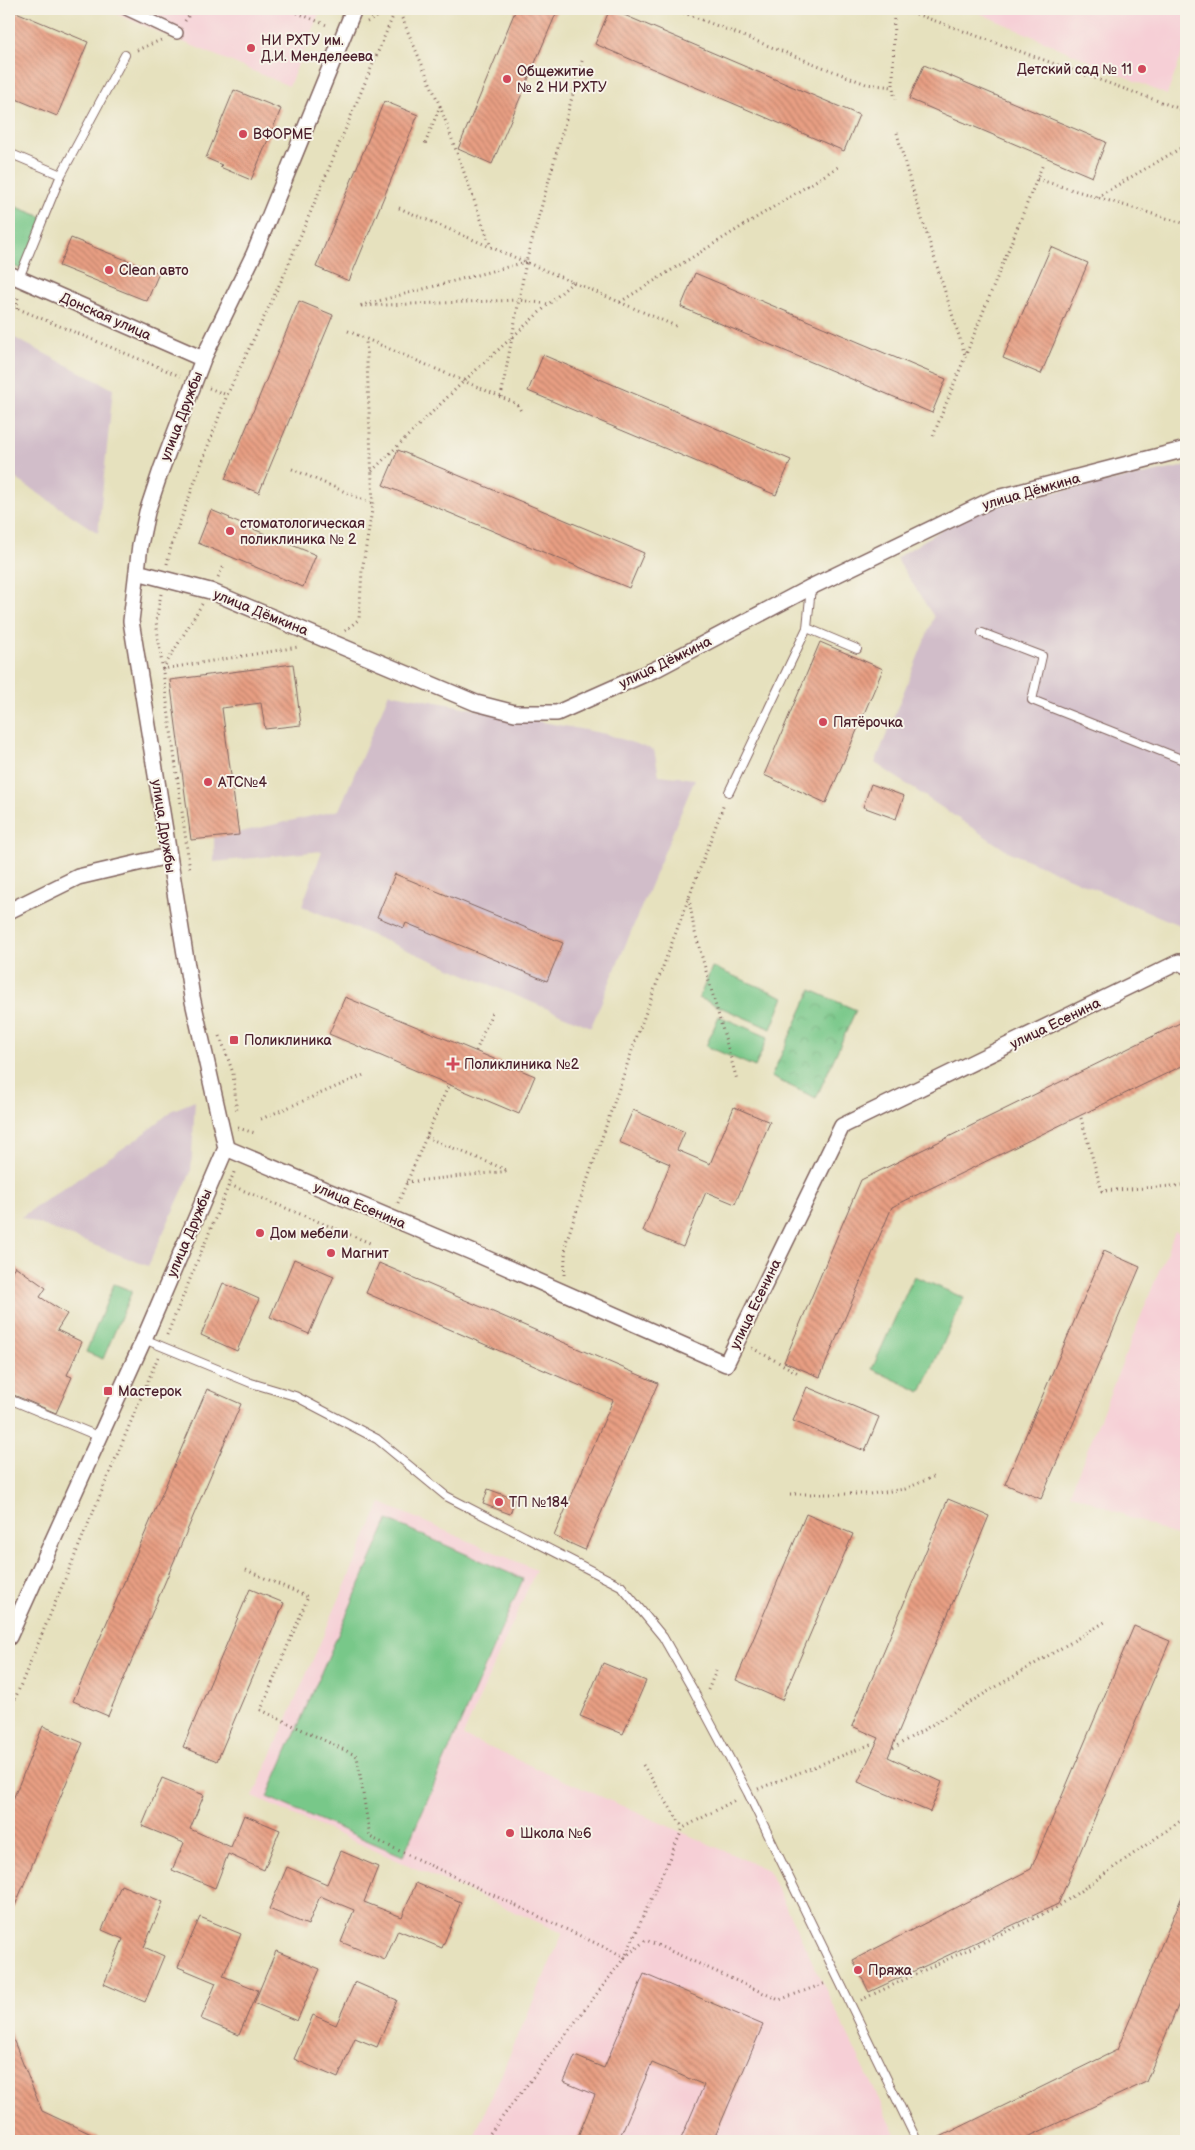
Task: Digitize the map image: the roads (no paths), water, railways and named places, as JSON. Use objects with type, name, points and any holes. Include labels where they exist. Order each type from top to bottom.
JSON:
[{"type":"street","points":[[126,9],[177,32]]},
{"type":"street","name":"улица Дружбы","points":[[9,1637],[229,1149],[192,997],[131,622],[146,512],[203,359],[254,254],[354,9]]},
{"type":"street","name":"Донская улица","points":[[14,276],[203,359]]},
{"type":"street","name":"улица Дёмкина","points":[[137,572],[210,591],[476,702],[515,713],[557,713],[656,668],[811,588],[992,499],[1186,449]]},
{"type":"street","points":[[9,911],[78,877],[168,856]]},
{"type":"street","name":"улица Есенина","points":[[229,1149],[726,1364],[842,1126],[1179,962],[1186,966]]},
{"type":"lane","points":[[14,276],[62,174],[124,55]]},
{"type":"lane","points":[[9,152],[62,174]]},
{"type":"lane","points":[[729,792],[807,628],[811,588]]},
{"type":"lane","points":[[807,628],[856,649]]},
{"type":"lane","points":[[982,633],[1042,656],[1032,700],[1186,761]]},
{"type":"lane","points":[[144,1339],[251,1382],[295,1396],[377,1439],[446,1496],[621,1586],[663,1636],[748,1793],[917,2141]]},
{"type":"lane","points":[[9,1399],[100,1437]]},
{"type":"place","name":"НИ РХТУ им. Д.И. Менделеева","points":[[251,48]]},
{"type":"place","name":"Детский сад № 11","points":[[1142,69]]},
{"type":"place","name":"Общежитие № 2 НИ РХТУ","points":[[507,79]]},
{"type":"place","name":"ВФОРМЕ","points":[[243,134]]},
{"type":"place","name":"Сlean авто","points":[[109,270]]},
{"type":"place","name":"стоматологическая поликлиника № 2","points":[[230,531]]},
{"type":"place","name":"Пятёрочка","points":[[823,722]]},
{"type":"place","name":"АТС№4","points":[[208,782]]},
{"type":"place","name":"Поликлиника","points":[[234,1040]]},
{"type":"place","name":"Поликлиника №2","points":[[453,1064]]},
{"type":"place","name":"Дом мебели","points":[[260,1233]]},
{"type":"place","name":"Магнит","points":[[331,1253]]},
{"type":"place","name":"Мастерок","points":[[108,1391]]},
{"type":"place","name":"ТП №184","points":[[499,1502]]},
{"type":"place","name":"Школа №6","points":[[510,1833]]},
{"type":"place","name":"Пряжа","points":[[858,1970]]}]
